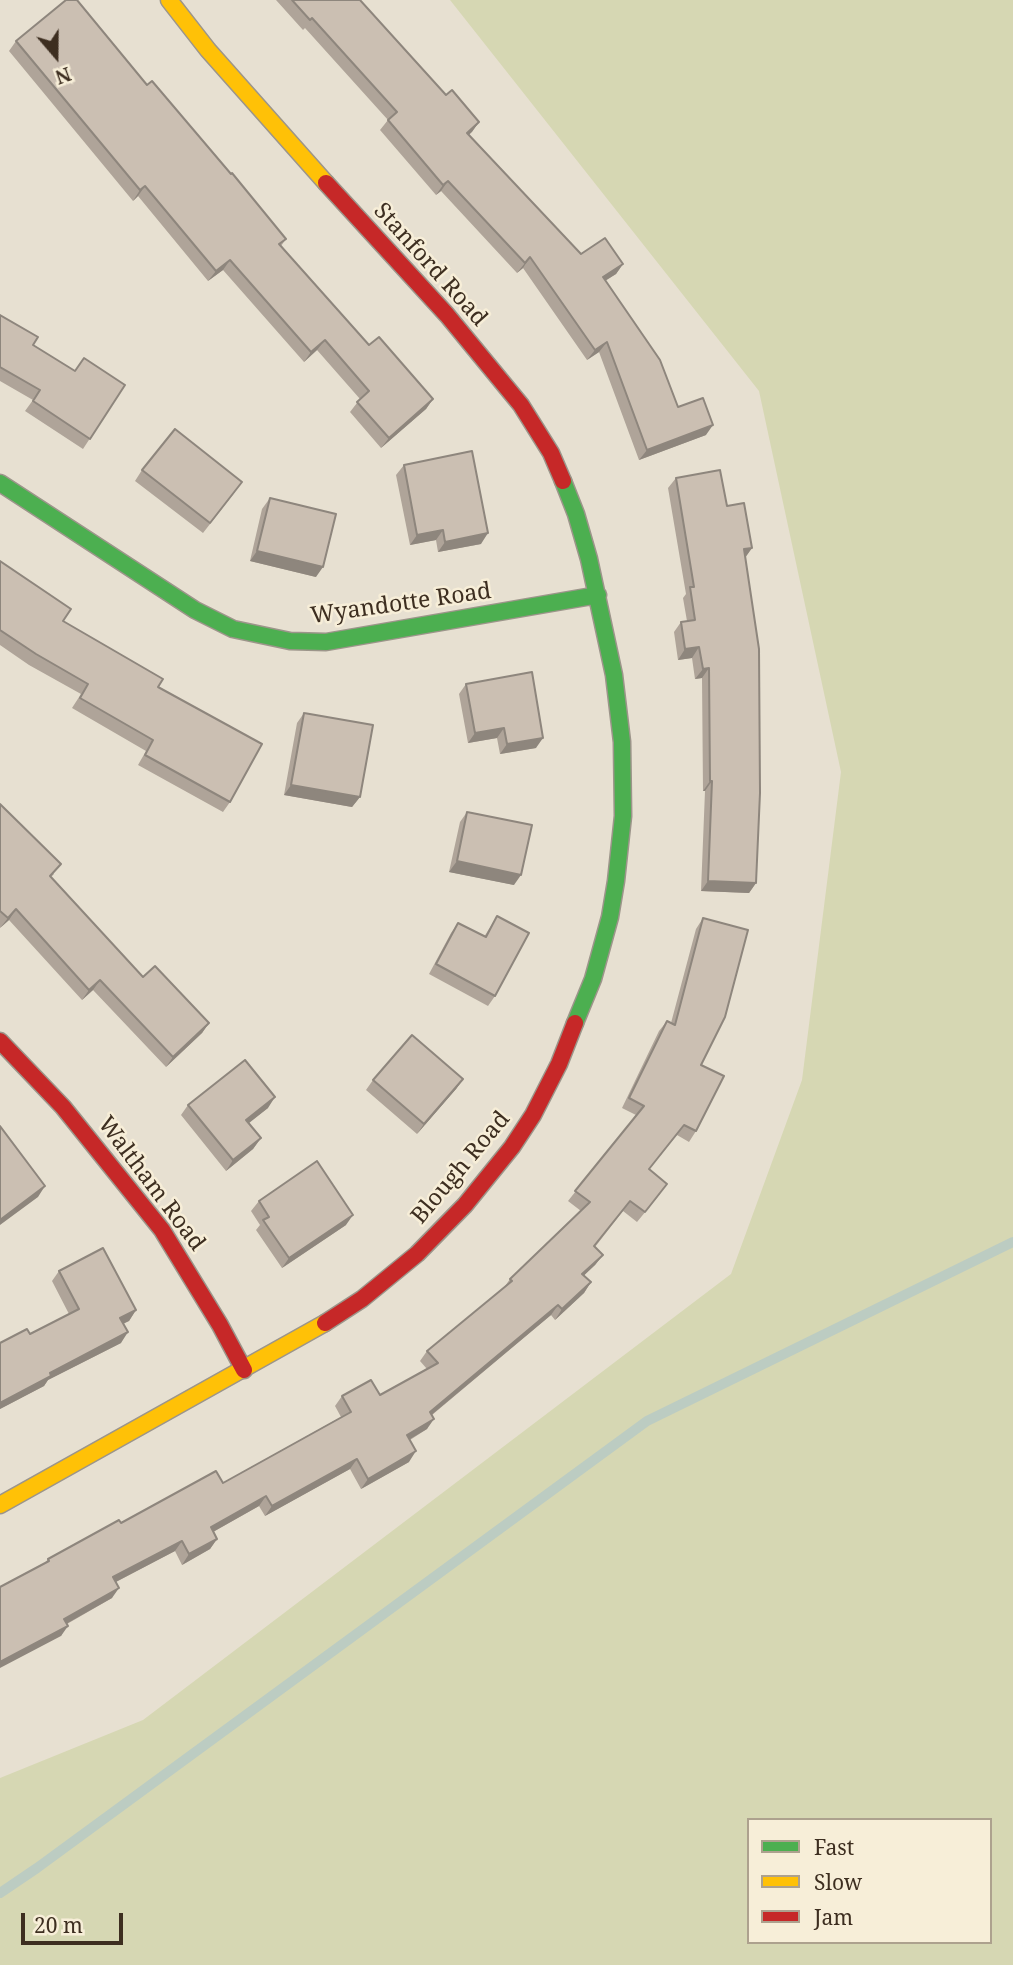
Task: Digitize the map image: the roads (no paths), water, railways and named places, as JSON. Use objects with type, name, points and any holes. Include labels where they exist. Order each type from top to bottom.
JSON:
[{"type":"street","name":"Stanford Road","points":[[169,0],[208,50],[447,315],[521,405],[551,453],[571,502],[590,559],[598,595]]},
{"type":"street","name":"Wyandotte Road","points":[[0,483],[195,610],[233,629],[289,641],[326,642],[598,595]]},
{"type":"street","name":"Blough Road","points":[[0,1505],[313,1331],[362,1299],[417,1254],[465,1205],[512,1147],[533,1115],[559,1064],[593,979],[617,881],[623,816],[622,742],[614,675],[598,595]]},
{"type":"street","name":"Waltham Road","points":[[0,1041],[63,1107],[162,1230],[244,1370]]},
{"type":"waterway","points":[[0,1893],[647,1421],[1013,1242]]}]
